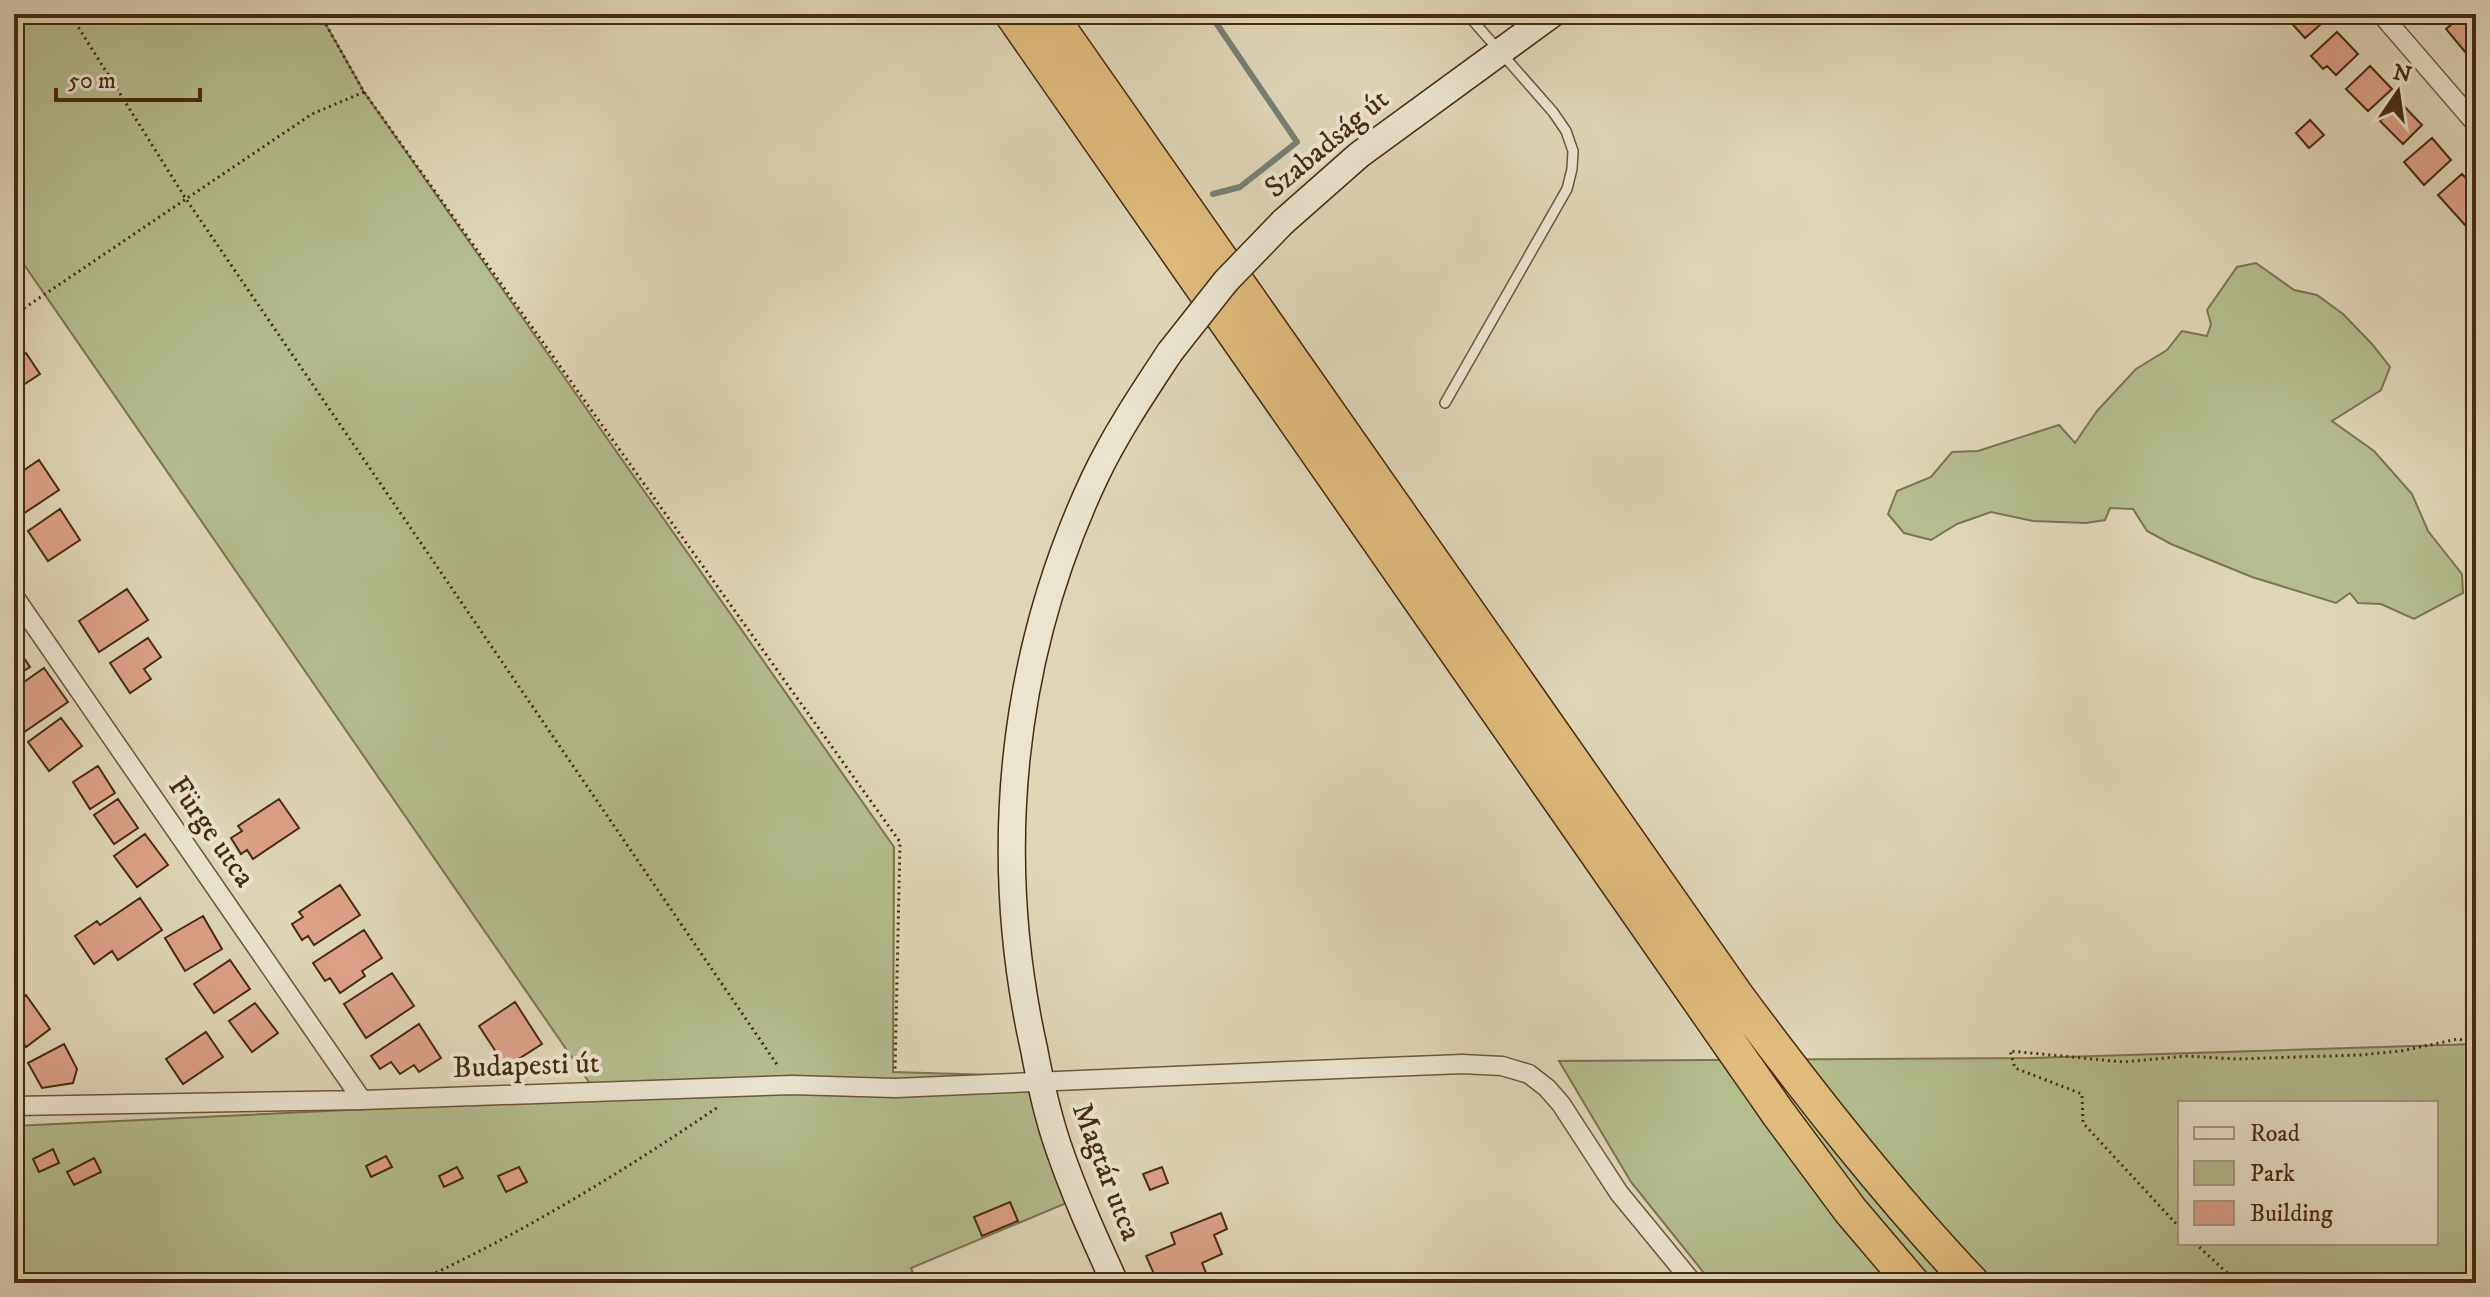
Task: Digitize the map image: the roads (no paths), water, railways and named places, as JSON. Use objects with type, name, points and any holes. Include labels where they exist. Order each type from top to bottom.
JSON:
[{"type":"highway","points":[[1012,14],[1778,1113],[1850,1210],[1912,1283]]},
{"type":"highway","points":[[1049,14],[1738,998],[1843,1136],[1972,1283]]},
{"type":"street","name":"Szabadság út","points":[[1041,1082],[1024,1007],[1011,889],[1013,784],[1023,702],[1044,609],[1076,519],[1114,441],[1170,352],[1226,281],[1283,222],[1359,155],[1552,14]]},
{"type":"street","points":[[2381,14],[2476,124]]},
{"type":"street","name":"Fürge utca","points":[[14,596],[362,1100]]},
{"type":"street","name":"Budapesti út","points":[[14,1106],[362,1100],[792,1085],[895,1088],[1447,1065],[1502,1066],[1529,1074],[1547,1088],[1561,1104],[1619,1193],[1693,1283]]},
{"type":"street","name":"Magtár utca","points":[[1041,1082],[1056,1140],[1072,1184],[1115,1283]]},
{"type":"lane","points":[[1445,403],[1567,189],[1572,169],[1573,151],[1566,131],[1467,14]]},
{"type":"waterway","points":[[1210,14],[1297,142],[1240,187],[1213,194]]}]
